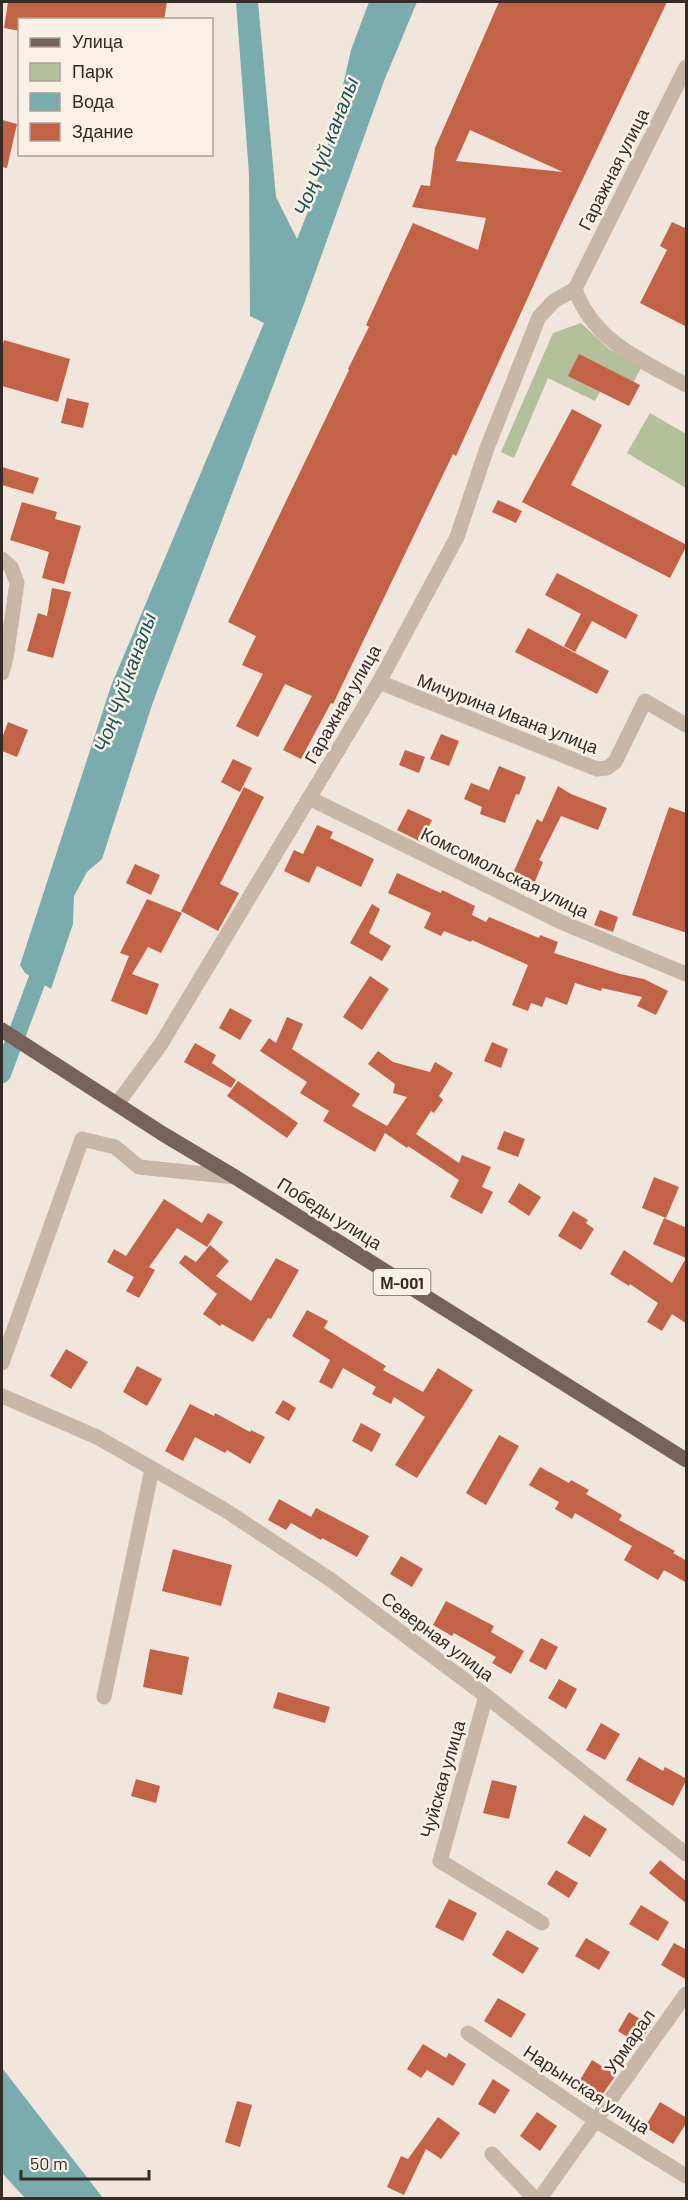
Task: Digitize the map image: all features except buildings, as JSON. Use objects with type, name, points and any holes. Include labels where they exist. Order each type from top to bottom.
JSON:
[{"type":"main road","name":"Победы улица","points":[[2,1030],[687,1460]]},
{"type":"street","name":"Гаражная улица","points":[[117,1104],[161,1044],[378,682],[457,537],[487,448],[539,316],[554,301],[575,289],[687,68]]},
{"type":"street","points":[[575,289],[581,306],[600,332],[612,342],[687,385]]},
{"type":"street","points":[[2,559],[11,567],[17,583],[2,672]]},
{"type":"street","name":"Мичурина Ивана улица","points":[[378,682],[597,769],[608,768],[615,762],[645,701],[687,725]]},
{"type":"street","name":"Комсомольская улица","points":[[309,798],[561,922],[687,974]]},
{"type":"street","points":[[2,1363],[82,1139],[115,1147],[139,1167],[235,1177]]},
{"type":"street","name":"Северная улица","points":[[2,1396],[97,1437],[225,1510],[331,1581],[486,1696],[687,1854]]},
{"type":"street","points":[[104,1697],[152,1469]]},
{"type":"street","name":"Чуйская улица","points":[[486,1696],[440,1861],[542,1923]]},
{"type":"street","name":"Урмарал","points":[[540,2199],[687,1994]]},
{"type":"street","name":"Нарынская улица","points":[[468,2033],[597,2121],[687,2176]]},
{"type":"street","points":[[492,2154],[534,2199]]},
{"type":"green space","points":[[581,323],[609,349],[642,366],[628,393],[605,383],[595,401],[548,378],[514,458],[501,452],[553,333]]},
{"type":"green space","points":[[650,413],[686,434],[686,488],[627,453]]},
{"type":"water","points":[[236,2],[258,2],[276,197],[297,239],[309,209],[335,120],[351,50],[369,2],[417,2],[384,81],[304,304],[153,702],[102,859],[87,872],[74,896],[73,924],[51,989],[25,973],[20,965],[111,686],[264,323],[250,316],[249,174]]},
{"type":"water","points":[[2,2068],[103,2198],[25,2198],[2,2173]]},
{"type":"waterway","name":"Чоң Чүй каналы","points":[[2,1074],[45,959]]}]
